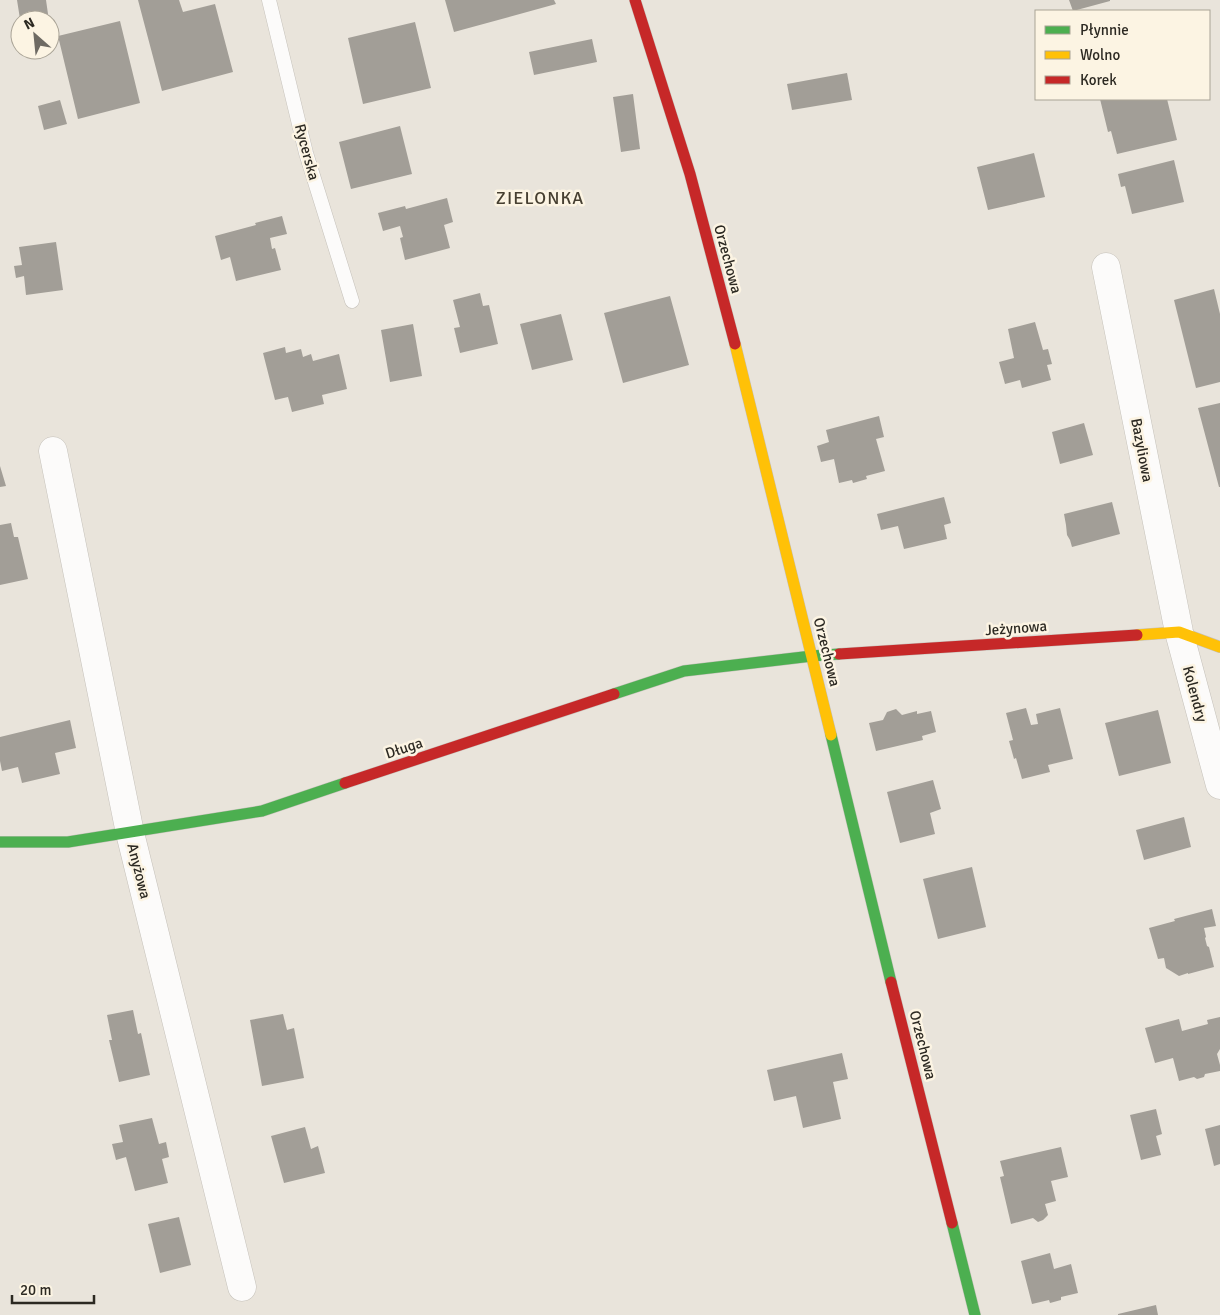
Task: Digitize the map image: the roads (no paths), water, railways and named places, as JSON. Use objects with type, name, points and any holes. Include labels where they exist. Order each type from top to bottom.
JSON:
[{"type":"street","name":"Orzechowa","points":[[636,0],[695,193],[748,393],[889,972],[975,1315]]},
{"type":"street","name":"Bazyliowa","points":[[1106,268],[1179,632]]},
{"type":"street","name":"Anyżowa","points":[[53,451],[130,833],[242,1288]]},
{"type":"street","name":"Jeżynowa","points":[[812,656],[1179,632],[1220,648]]},
{"type":"street","name":"Kolendry","points":[[1179,632],[1220,785]]},
{"type":"street","name":"Długa","points":[[0,842],[68,842],[262,811],[684,671],[812,656]]},
{"type":"lane","name":"Rycerska","points":[[269,0],[306,153],[352,301]]},
{"type":"district","name":"ZIELONKA","points":[[540,198]]}]
